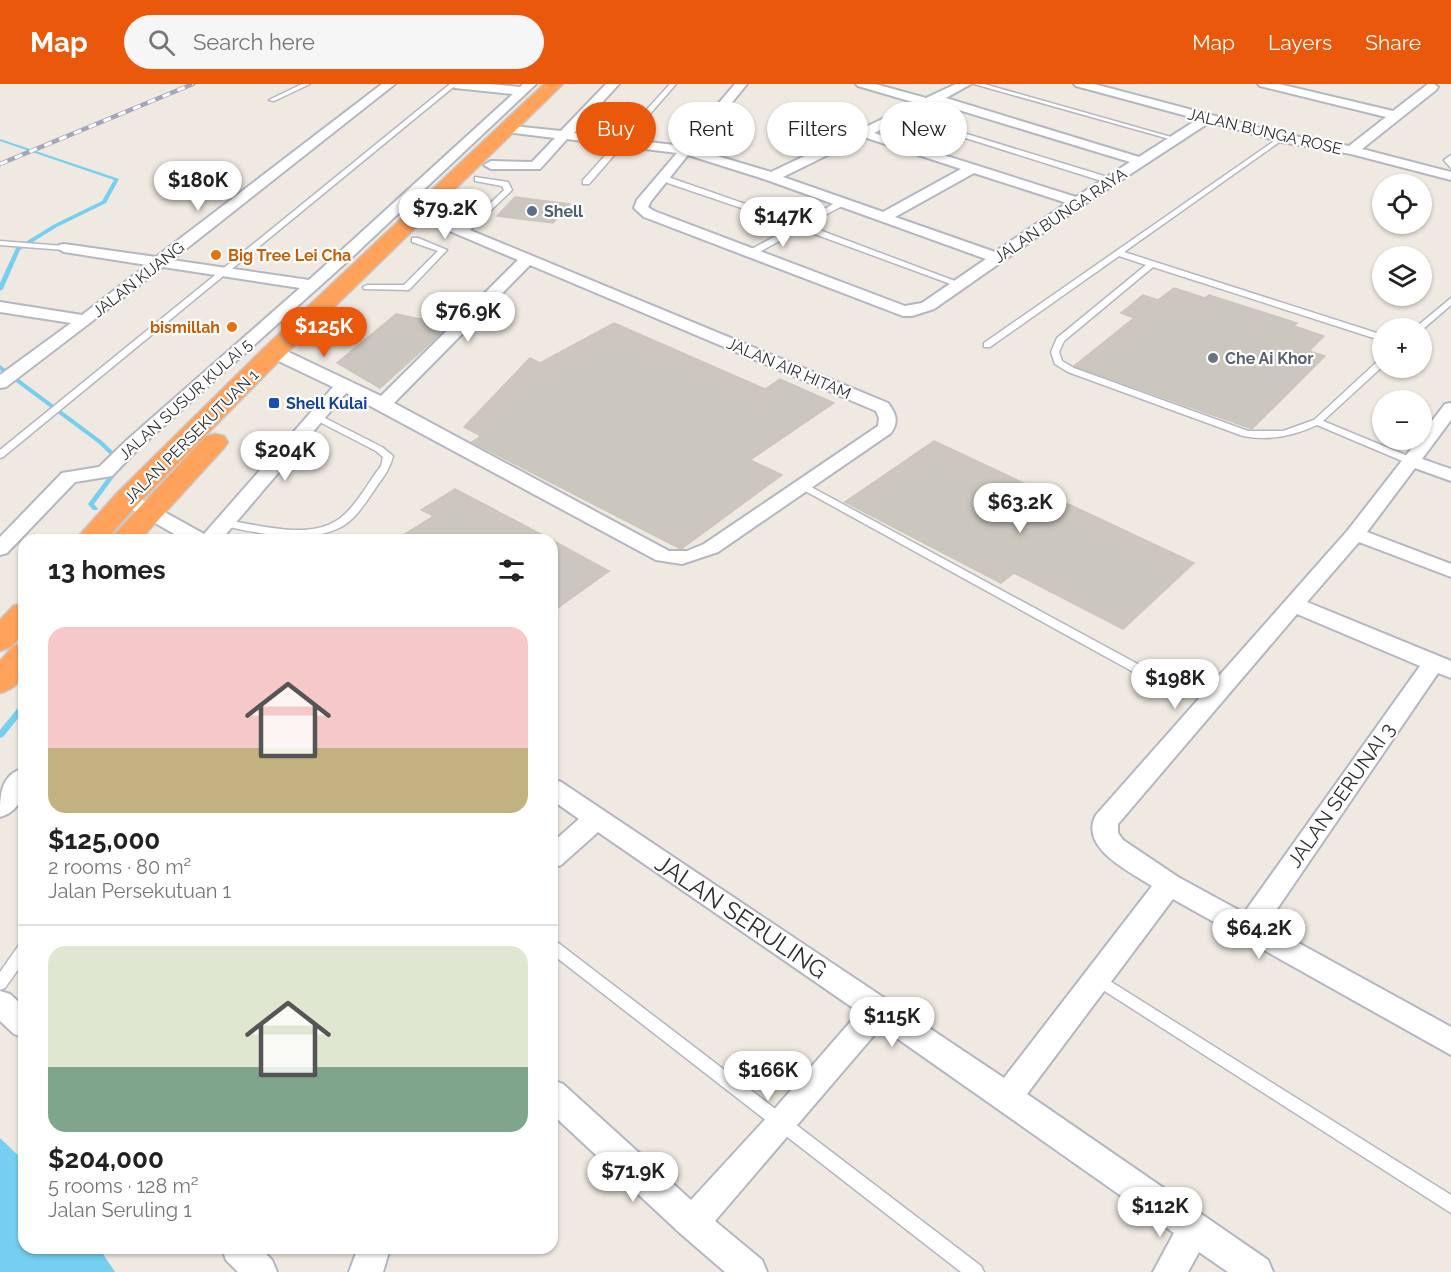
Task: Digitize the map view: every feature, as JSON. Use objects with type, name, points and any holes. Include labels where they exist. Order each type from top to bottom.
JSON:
[{"type":"highway","name":"JALAN PERSEKUTUAN 1","points":[[282,357],[367,287],[415,240],[428,216],[460,175],[506,128],[561,88]]},
{"type":"highway","name":"JALAN PERSEKUTUAN 1","points":[[98,534],[138,505],[282,357],[428,216],[484,172],[526,131],[561,88]]},
{"type":"highway","name":"JALAN PERSEKUTUAN 1","points":[[126,534],[138,505]]},
{"type":"highway","points":[[0,640],[18,620]]},
{"type":"highway","points":[[0,682],[18,661]]},
{"type":"street","name":"JALAN KIJANG","points":[[0,383],[85,321],[388,84]]},
{"type":"street","points":[[454,84],[526,87]]},
{"type":"street","points":[[484,172],[535,166],[613,84]]},
{"type":"street","points":[[726,102],[741,84]]},
{"type":"street","points":[[862,84],[929,100],[1140,161]]},
{"type":"street","name":"JALAN BUNGA ROSE","points":[[1080,84],[1282,138],[1352,150],[1451,176]]},
{"type":"street","points":[[1113,93],[1129,84]]},
{"type":"street","points":[[925,102],[959,85]]},
{"type":"street","points":[[1274,85],[1397,116]]},
{"type":"street","name":"JALAN SUSUR KULAI 5","points":[[0,549],[69,477],[105,472],[133,444],[313,285],[526,87]]},
{"type":"street","points":[[1352,150],[1432,87]]},
{"type":"street","name":"JALAN BUNGA RAYA","points":[[751,253],[892,308],[912,311],[928,306],[1078,202],[1208,118]]},
{"type":"street","points":[[506,128],[576,138]]},
{"type":"street","points":[[868,135],[1078,202]]},
{"type":"street","points":[[680,156],[644,200],[641,208],[649,214],[751,253]]},
{"type":"street","points":[[704,156],[772,177],[997,258]]},
{"type":"street","points":[[772,177],[815,156]]},
{"type":"street","points":[[884,217],[973,168]]},
{"type":"street","name":"JALAN AIR HITAM","points":[[282,357],[383,404],[650,550],[678,559],[694,557],[885,429],[889,422],[882,407],[428,216]]},
{"type":"street","points":[[64,248],[313,285]]},
{"type":"street","points":[[383,404],[528,258]]},
{"type":"street","points":[[4,308],[85,321]]},
{"type":"street","points":[[215,534],[344,386]]},
{"type":"street","points":[[1448,1033],[1169,884],[1114,847],[1105,835],[1105,822],[1355,534],[1451,408]]},
{"type":"street","points":[[1411,461],[1451,475]]},
{"type":"street","points":[[138,505],[189,534]]},
{"type":"street","points":[[1355,534],[1451,571]]},
{"type":"street","points":[[1295,605],[1443,666]]},
{"type":"street","name":"JALAN SERUNAI 3","points":[[1249,928],[1443,666]]},
{"type":"street","points":[[0,808],[18,785]]},
{"type":"street","name":"JALAN SERULING","points":[[558,792],[1006,1097],[1256,1272]]},
{"type":"street","points":[[558,853],[596,819]]},
{"type":"street","points":[[1006,1097],[1169,884]]},
{"type":"street","points":[[0,1003],[18,1020]]},
{"type":"street","points":[[692,1223],[782,1123],[878,1010]]},
{"type":"street","points":[[558,1100],[692,1223],[750,1272]]},
{"type":"street","points":[[1170,1272],[1194,1229]]},
{"type":"street","points":[[244,1254],[260,1272]]},
{"type":"street","points":[[366,1272],[372,1254]]},
{"type":"lane","points":[[272,100],[307,84]]},
{"type":"lane","points":[[0,455],[454,84]]},
{"type":"lane","points":[[656,103],[673,84]]},
{"type":"lane","points":[[978,84],[1175,139]]},
{"type":"lane","points":[[967,136],[1111,180]]},
{"type":"lane","points":[[987,345],[1282,138]]},
{"type":"lane","points":[[586,182],[609,156]]},
{"type":"lane","points":[[1451,157],[1447,160],[1451,166]]},
{"type":"lane","points":[[466,232],[508,190],[505,184],[484,172]]},
{"type":"lane","points":[[662,178],[959,284]]},
{"type":"lane","points":[[751,253],[843,202]]},
{"type":"lane","points":[[0,243],[64,248]]},
{"type":"lane","points":[[1118,253],[1372,334]]},
{"type":"lane","points":[[1152,264],[1060,340],[1055,352],[1058,362],[1071,370],[1246,434],[1264,436],[1291,433],[1317,423],[1372,372]]},
{"type":"lane","points":[[1431,318],[1451,301]]},
{"type":"lane","points":[[225,523],[303,533],[334,528],[348,518],[386,466],[388,456],[379,449],[316,417]]},
{"type":"lane","points":[[1317,423],[1411,461]]},
{"type":"lane","points":[[802,485],[1152,677]]},
{"type":"lane","points":[[558,951],[975,1272]]},
{"type":"lane","points":[[0,984],[18,958]]},
{"type":"lane","points":[[1097,979],[1451,1205]]},
{"type":"water","points":[[0,1138],[18,1155],[18,1254],[103,1254],[115,1272],[0,1272]]},
{"type":"building","name":"Shell","points":[[515,197],[570,204],[553,223],[497,216]]},
{"type":"building","points":[[1174,288],[1205,298],[1209,295],[1297,323],[1294,326],[1324,336],[1309,351],[1325,356],[1252,429],[1074,366],[1134,318],[1121,313],[1143,295],[1158,300]]},
{"type":"building","points":[[396,314],[450,325],[380,388],[337,363]]},
{"type":"building","points":[[614,323],[765,389],[780,379],[834,403],[750,460],[782,475],[681,549],[472,442],[481,436],[464,427],[530,358],[540,363]]},
{"type":"building","points":[[934,441],[1194,563],[1123,629],[1014,573],[1001,583],[845,502]]},
{"type":"building","points":[[455,489],[541,534],[405,534],[434,516],[421,510]]},
{"type":"building","points":[[558,543],[609,571],[558,608]]},
{"type":"waterway","points":[[0,140],[117,179],[104,202],[55,226],[18,249],[0,289]]},
{"type":"waterway","points":[[0,367],[100,442],[120,461]]},
{"type":"waterway","points":[[95,509],[91,504],[117,469]]},
{"type":"waterway","points":[[0,735],[18,713]]},
{"type":"railway","points":[[0,164],[193,84]]},
{"type":"place","name":"Shell","points":[[532,211]]},
{"type":"place","name":"Big Tree Lei Cha","points":[[216,255]]},
{"type":"place","name":"bismillah","points":[[232,327]]},
{"type":"place","name":"Che Ai Khor","points":[[1213,358]]},
{"type":"place","name":"Shell Kulai","points":[[274,403]]}]
